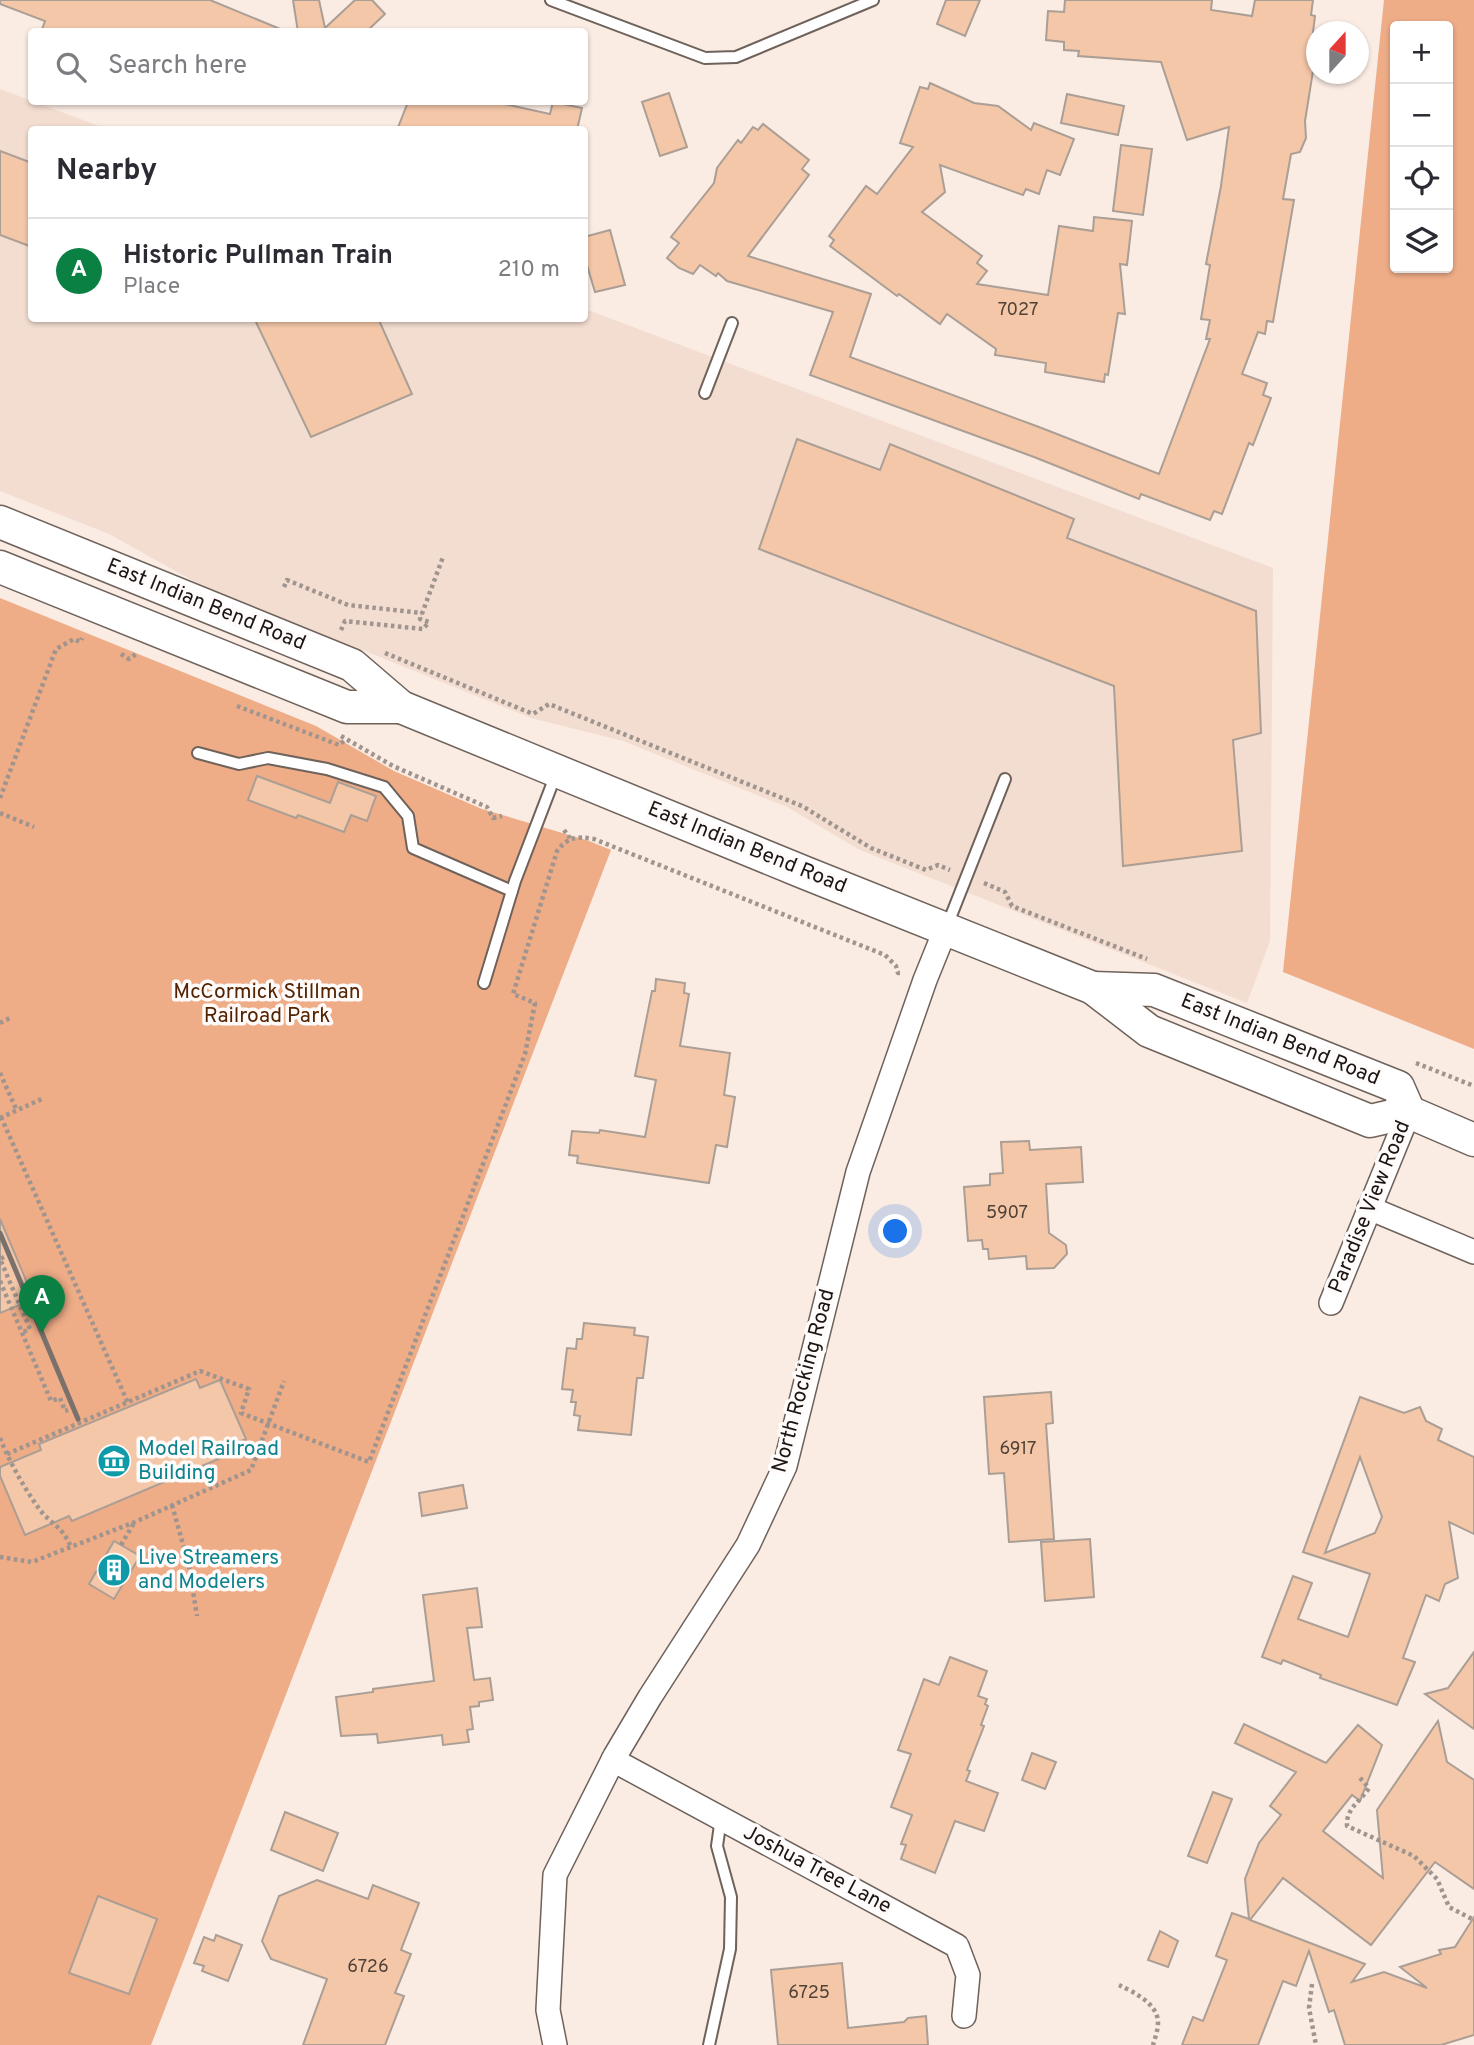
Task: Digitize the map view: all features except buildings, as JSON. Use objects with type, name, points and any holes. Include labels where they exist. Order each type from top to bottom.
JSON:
[{"type":"main road","name":"East Indian Bend Road","points":[[0,522],[352,665],[401,707],[1093,988],[1149,1031],[1370,1121],[1409,1112],[1398,1087],[1154,990],[1093,988]]},
{"type":"main road","name":"East Indian Bend Road","points":[[0,567],[347,707],[401,707]]},
{"type":"main road","points":[[1409,1112],[1474,1140]]},
{"type":"street","name":"North Rocking Road","points":[[555,2045],[548,2010],[555,1875],[613,1760],[650,1697],[748,1545],[785,1466],[858,1172],[946,929]]},
{"type":"street","name":"Paradise View Road","points":[[1331,1303],[1409,1112]]},
{"type":"street","points":[[1369,1208],[1474,1252]]},
{"type":"street","name":"Joshua Tree Lane","points":[[613,1760],[957,1946],[968,1975],[964,2016]]},
{"type":"lane","points":[[551,0],[705,58],[736,57],[873,0]]},
{"type":"lane","points":[[705,393],[732,323]]},
{"type":"lane","points":[[198,752],[239,764],[268,758],[280,760],[327,769],[384,787],[408,816],[413,848],[512,891]]},
{"type":"lane","points":[[484,983],[512,891],[557,770]]},
{"type":"lane","points":[[946,929],[1004,779]]},
{"type":"lane","points":[[709,2045],[730,1949],[731,1897],[717,1846],[721,1818]]},
{"type":"path","points":[[339,635],[345,621],[424,629],[429,622],[420,619],[443,558]]},
{"type":"path","points":[[284,587],[286,580],[348,605],[422,613]]},
{"type":"path","points":[[0,798],[56,649],[74,639],[80,642],[82,638]]},
{"type":"path","points":[[378,650],[533,714],[549,704],[802,806],[871,848],[926,870],[937,865],[965,875],[1005,892],[1012,906],[1148,959]]},
{"type":"path","points":[[237,706],[339,745],[346,739]]},
{"type":"path","points":[[0,813],[34,827]]},
{"type":"path","points":[[564,830],[570,838]]},
{"type":"path","points":[[0,1462],[200,1371],[249,1389],[242,1413],[369,1462],[525,1054],[535,1003],[513,994],[557,851],[570,838],[579,836],[594,839],[886,954],[898,973],[907,973]]},
{"type":"path","points":[[0,1023],[12,1017]]},
{"type":"path","points":[[1410,1061],[1474,1087]]},
{"type":"path","points":[[0,1073],[16,1111]]},
{"type":"path","points":[[44,1098],[1,1118],[128,1403]]},
{"type":"path","points":[[4,1257],[0,1259],[30,1329],[23,1332]]},
{"type":"path","points":[[0,1281],[51,1401],[60,1398],[65,1411],[68,1410]]},
{"type":"path","points":[[0,1557],[32,1562],[135,1522],[251,1470],[284,1381]]},
{"type":"path","points":[[0,1438],[8,1457],[41,1511],[64,1531],[71,1548]]},
{"type":"path","points":[[172,1505],[189,1566],[197,1616]]},
{"type":"path","points":[[121,1545],[135,1522]]},
{"type":"path","points":[[1360,1777],[1369,1788],[1351,1809],[1346,1819],[1347,1826],[1409,1852],[1437,1879],[1449,1907],[1474,1920]]},
{"type":"path","points":[[1312,1984],[1309,2008],[1315,2045]]},
{"type":"path","points":[[1119,1985],[1139,1995],[1156,2014],[1159,2022],[1153,2045]]},
{"type":"shaded area","points":[[0,89],[28,99],[28,105],[43,105],[99,126],[28,126],[28,322],[588,322],[588,310],[1273,568],[1270,941],[1247,1003],[860,850],[787,807],[623,741],[531,718],[199,584],[109,534],[0,491]]},
{"type":"green space","points":[[1384,0],[1474,0],[1474,1049],[1283,972]]},
{"type":"green space","name":"McCormick Stillman Railroad Park","points":[[0,598],[316,726],[394,771],[482,809],[611,850],[151,2045],[0,2045]]},
{"type":"railway","points":[[0,1233],[78,1419]]},
{"type":"place","name":"Historic Pullman Train","points":[[42,1333]]},
{"type":"place","name":"Model Railroad Building","points":[[114,1461]]},
{"type":"place","name":"Live Streamers and Modelers","points":[[114,1570]]}]
